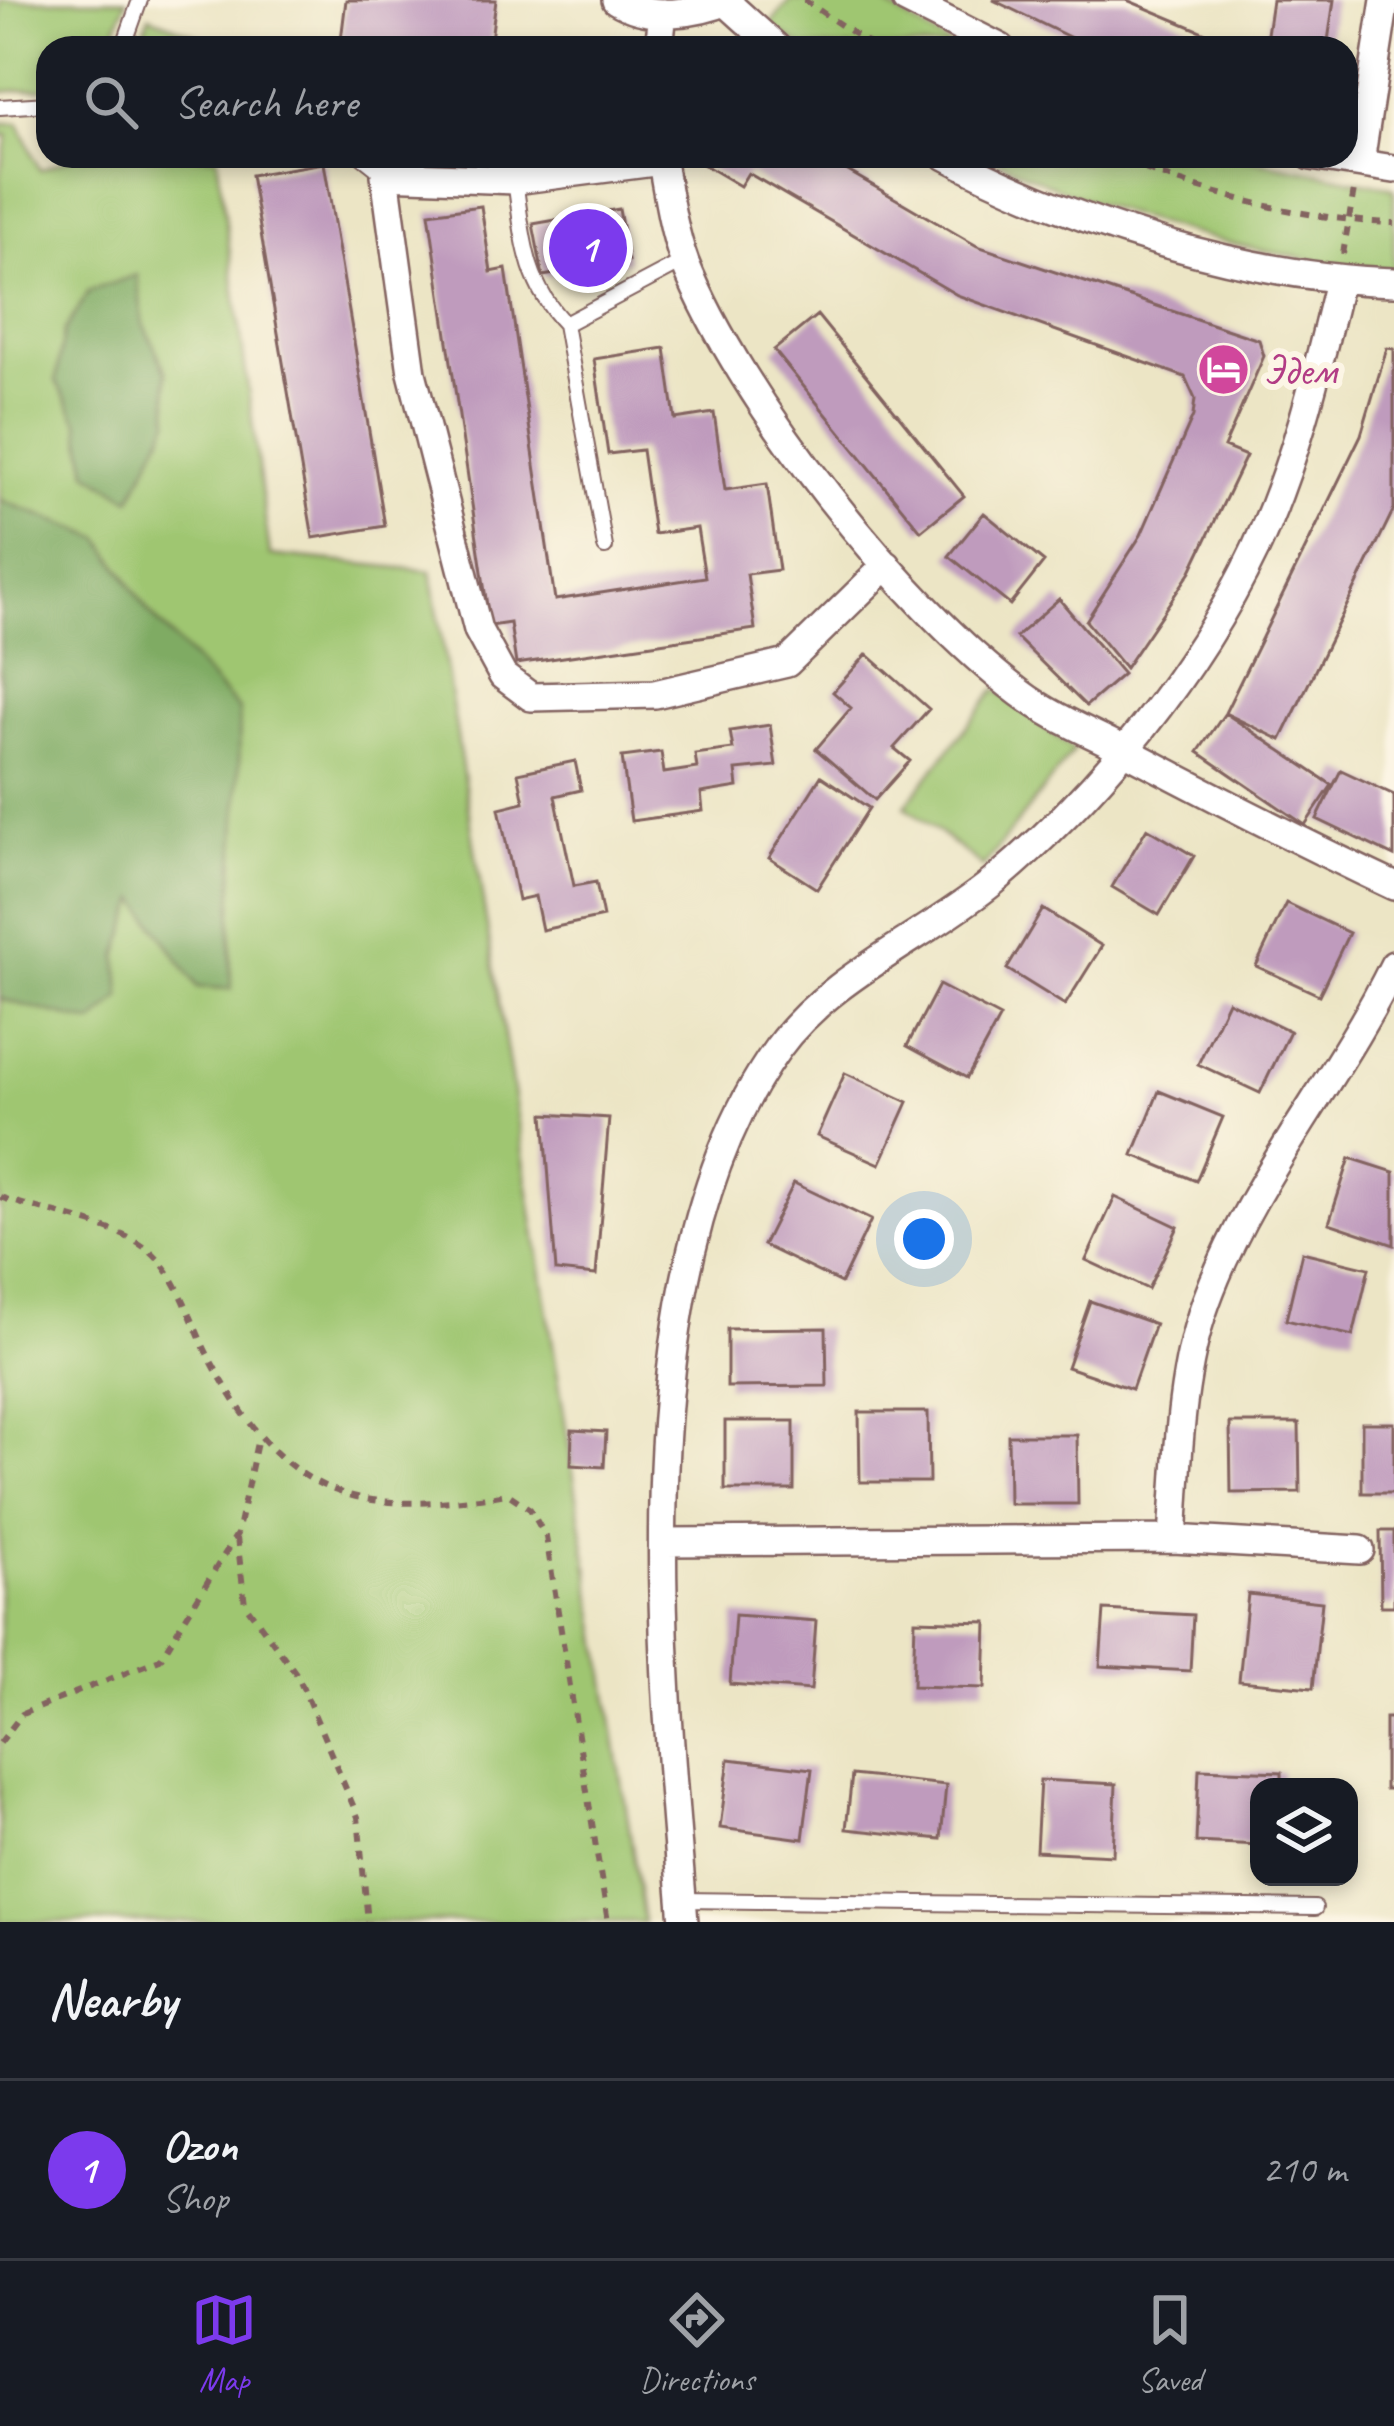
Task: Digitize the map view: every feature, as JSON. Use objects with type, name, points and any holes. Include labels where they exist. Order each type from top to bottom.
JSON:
[{"type":"street","points":[[616,0],[663,13],[698,12],[728,1],[764,36]]},
{"type":"street","points":[[907,0],[978,36]]},
{"type":"street","points":[[1385,0],[1360,163],[1394,169]]},
{"type":"street","points":[[660,36],[663,13]]},
{"type":"street","points":[[595,168],[515,180],[385,175],[412,373],[478,630],[502,676],[531,697],[655,694],[787,663],[887,565]]},
{"type":"street","points":[[664,168],[684,261],[729,350],[813,473],[887,565],[1022,695],[1394,886]]},
{"type":"street","points":[[975,168],[1096,219],[1212,254],[1339,281],[1394,282]]},
{"type":"street","points":[[683,1911],[665,1701],[670,1383],[686,1287],[727,1138],[779,1046],[857,977],[992,882],[1126,751],[1254,552],[1291,459],[1339,281]]},
{"type":"street","points":[[1173,1539],[1182,1414],[1204,1305],[1237,1229],[1365,1024],[1394,965]]},
{"type":"street","points":[[664,1543],[1173,1539],[1360,1550]]},
{"type":"lane","points":[[127,36],[140,0]]},
{"type":"lane","points":[[0,107],[36,105]]},
{"type":"lane","points":[[376,168],[385,175]]},
{"type":"lane","points":[[515,180],[528,271],[543,301],[565,323],[605,547]]},
{"type":"lane","points":[[565,323],[684,261]]},
{"type":"lane","points":[[683,1911],[1315,1908]]},
{"type":"path","points":[[804,0],[857,36]]},
{"type":"path","points":[[1339,281],[1360,163]]},
{"type":"path","points":[[1140,168],[1164,178],[1348,221],[1394,223]]},
{"type":"path","points":[[0,1197],[146,1248],[175,1283],[211,1361],[258,1438],[299,1472],[342,1496],[393,1506],[508,1494],[530,1509],[546,1537],[608,1922]]},
{"type":"path","points":[[258,1438],[237,1534],[245,1604],[298,1676],[358,1817],[368,1922]]},
{"type":"path","points":[[0,1743],[22,1714],[160,1659],[237,1534]]},
{"type":"green space","points":[[0,0],[126,0],[113,36],[36,36],[36,89],[0,92]]},
{"type":"green space","points":[[790,0],[878,0],[935,36],[786,36],[770,25]]},
{"type":"green space","points":[[149,16],[199,36],[143,36]]},
{"type":"green space","points":[[0,123],[19,123],[40,170],[219,168],[270,555],[431,571],[644,1922],[0,1922],[0,999],[37,1007],[121,997],[118,956],[136,898],[198,987],[231,989],[239,745],[239,710],[147,610],[100,538],[0,500],[0,174],[8,135],[0,136]],"holes":[[[143,324],[166,371],[131,498],[88,472],[79,423]]]},
{"type":"green space","points":[[1013,168],[1293,168],[1394,188],[1394,272],[1289,256],[1186,232]]},
{"type":"green space","points":[[137,275],[143,324],[166,371],[169,421],[131,499],[88,472],[79,423],[56,381],[64,332],[89,291]]},
{"type":"green space","points":[[0,500],[100,538],[147,610],[239,710],[231,989],[198,987],[137,899],[118,956],[121,997],[93,1023],[0,999]]},
{"type":"green space","points":[[996,689],[1074,750],[983,867],[905,806]]},
{"type":"building","points":[[346,0],[496,0],[492,36],[342,36]]},
{"type":"building","points":[[993,0],[1127,0],[1212,36],[1067,36]]},
{"type":"building","points":[[1272,0],[1334,0],[1329,36],[1267,36]]},
{"type":"building","points":[[325,168],[385,526],[313,538],[251,175]]},
{"type":"building","points":[[709,168],[843,168],[977,246],[1259,340],[1264,356],[1224,447],[1246,456],[1191,571],[1125,668],[1086,621],[1141,535],[1193,416],[1195,399],[1185,377],[957,295],[748,173],[740,186]]},
{"type":"building","points":[[481,206],[491,272],[506,269],[555,600],[705,577],[697,528],[654,534],[642,450],[608,454],[594,359],[665,348],[675,419],[714,413],[725,490],[767,484],[779,570],[747,574],[755,629],[516,664],[510,623],[490,626],[429,213]]},
{"type":"building","points":[[619,209],[628,261],[543,276],[533,224]]},
{"type":"building","points":[[817,315],[964,496],[921,531],[774,350]]},
{"type":"building","points":[[1387,348],[1394,349],[1394,509],[1281,740],[1225,713],[1361,435]]},
{"type":"building","points":[[984,513],[1044,562],[1010,605],[949,556]]},
{"type":"building","points":[[1059,599],[1123,674],[1086,706],[1016,637]]},
{"type":"building","points":[[867,654],[929,709],[894,748],[910,761],[875,800],[816,749],[851,708],[833,692]]},
{"type":"building","points":[[1225,713],[1332,785],[1305,825],[1198,752]]},
{"type":"building","points":[[770,725],[776,766],[736,770],[738,787],[701,793],[703,811],[631,821],[622,757],[661,752],[664,773],[697,768],[695,754],[733,749],[730,731]]},
{"type":"building","points":[[575,761],[581,790],[555,796],[574,886],[596,882],[603,917],[542,930],[535,896],[518,900],[499,808],[524,802],[518,773]]},
{"type":"building","points":[[1341,770],[1394,795],[1394,856],[1317,819]]},
{"type":"building","points":[[821,776],[869,808],[817,889],[769,858]]},
{"type":"building","points":[[1147,828],[1194,856],[1159,915],[1112,887]]},
{"type":"building","points":[[1286,903],[1349,933],[1319,995],[1256,966]]},
{"type":"building","points":[[1043,909],[1102,946],[1065,1005],[1007,969]]},
{"type":"building","points":[[939,985],[1000,1017],[967,1078],[907,1046]]},
{"type":"building","points":[[1228,1001],[1290,1031],[1260,1093],[1198,1064]]},
{"type":"building","points":[[845,1073],[908,1102],[880,1164],[817,1136]]},
{"type":"building","points":[[1159,1091],[1223,1117],[1196,1181],[1133,1155]]},
{"type":"building","points":[[544,1114],[609,1118],[596,1275],[556,1271]]},
{"type":"building","points":[[1350,1158],[1394,1172],[1394,1245],[1329,1223]]},
{"type":"building","points":[[794,1183],[871,1220],[841,1283],[763,1245]]},
{"type":"building","points":[[1115,1197],[1178,1227],[1148,1289],[1086,1260]]},
{"type":"building","points":[[1302,1252],[1369,1268],[1353,1336],[1286,1320]]},
{"type":"building","points":[[1090,1301],[1155,1324],[1132,1389],[1067,1367]]},
{"type":"building","points":[[826,1328],[827,1386],[727,1387],[727,1329]]},
{"type":"building","points":[[859,1412],[928,1412],[929,1482],[860,1482]]},
{"type":"building","points":[[725,1421],[794,1421],[794,1490],[725,1490]]},
{"type":"building","points":[[1230,1423],[1299,1423],[1300,1492],[1231,1493]]},
{"type":"building","points":[[1362,1423],[1394,1423],[1394,1493],[1362,1493]]},
{"type":"building","points":[[572,1430],[606,1432],[604,1467],[571,1465]]},
{"type":"building","points":[[1008,1435],[1077,1435],[1078,1504],[1009,1504]]},
{"type":"building","points":[[1380,1531],[1394,1531],[1394,1606],[1381,1606]]},
{"type":"building","points":[[1248,1594],[1322,1602],[1313,1688],[1239,1681]]},
{"type":"building","points":[[1104,1610],[1193,1615],[1190,1671],[1100,1666]]},
{"type":"building","points":[[735,1615],[816,1621],[811,1690],[730,1684]]},
{"type":"building","points":[[915,1620],[987,1622],[985,1688],[913,1686]]},
{"type":"building","points":[[1385,1718],[1394,1718],[1394,1789],[1385,1789]]},
{"type":"building","points":[[729,1759],[812,1769],[803,1839],[720,1828]]},
{"type":"building","points":[[1199,1769],[1282,1772],[1282,1778],[1250,1778],[1250,1845],[1196,1842]]},
{"type":"building","points":[[852,1775],[946,1785],[941,1839],[846,1829]]},
{"type":"building","points":[[1040,1780],[1116,1784],[1113,1855],[1036,1851]]},
{"type":"place","name":"Ozon","points":[[588,248]]},
{"type":"place","name":"Эдем","points":[[1224,369]]}]
